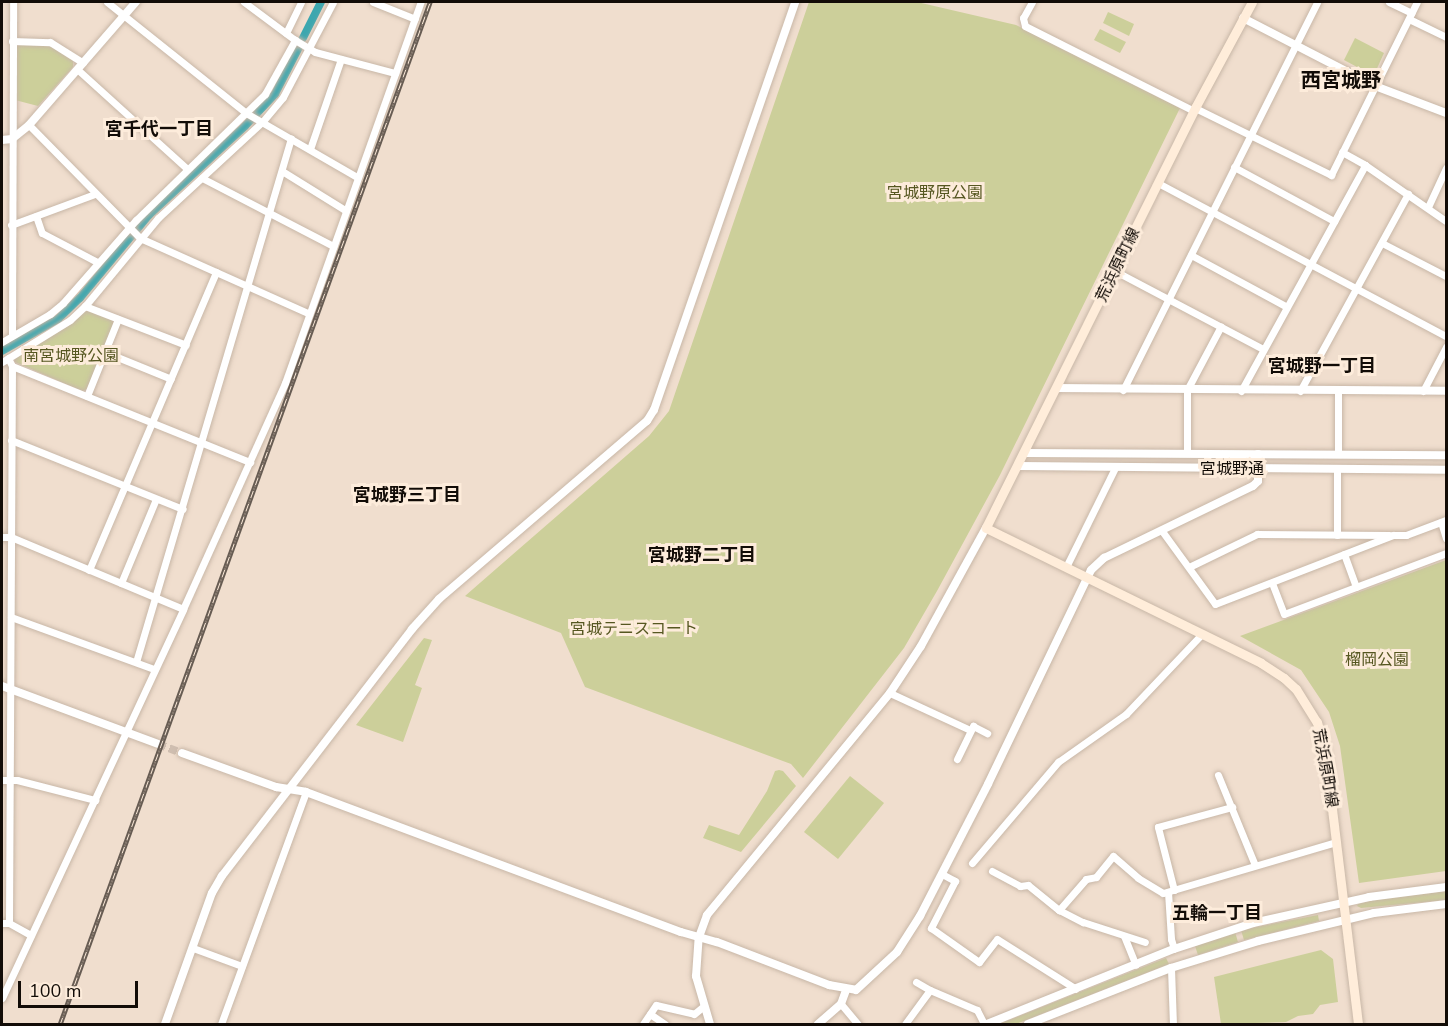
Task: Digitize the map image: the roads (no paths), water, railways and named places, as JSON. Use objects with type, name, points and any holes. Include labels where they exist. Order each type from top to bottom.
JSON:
[{"type":"main road","name":"荒浜原町線","points":[[1252,2],[1158,183],[986,528],[1202,634],[1284,678],[1310,708],[1325,747],[1358,1024]]},
{"type":"street","points":[[12,335],[13,2]]},
{"type":"street","points":[[107,2],[254,117],[357,177]]},
{"type":"street","points":[[2,140],[12,139],[29,125],[136,2]]},
{"type":"street","points":[[244,2],[309,49],[395,73]]},
{"type":"street","points":[[286,33],[301,2]]},
{"type":"street","points":[[250,462],[12,366],[5,360],[60,327],[85,306],[134,233],[186,168],[283,97],[333,2]]},
{"type":"street","points":[[373,2],[415,19]]},
{"type":"street","points":[[2,998],[127,731],[285,383],[308,313],[421,2]]},
{"type":"street","points":[[165,1024],[213,893],[222,876],[425,614],[646,421],[654,410],[795,2]]},
{"type":"street","points":[[1032,2],[1023,18],[1025,26],[1331,175],[1417,2]]},
{"type":"street","points":[[1123,390],[1317,2]]},
{"type":"street","points":[[1389,2],[1446,37]]},
{"type":"street","points":[[1243,18],[1375,86],[1446,113]]},
{"type":"street","points":[[2,342],[56,309],[97,262],[202,178],[254,117],[295,40]]},
{"type":"street","points":[[12,41],[50,42],[80,66],[186,168]]},
{"type":"street","points":[[310,149],[341,59]]},
{"type":"street","points":[[29,125],[134,233],[308,313]]},
{"type":"street","points":[[136,662],[249,287],[291,138]]},
{"type":"street","points":[[1342,152],[1365,165],[1446,221]]},
{"type":"street","points":[[1241,391],[1365,165]]},
{"type":"street","points":[[1234,167],[1334,221]]},
{"type":"street","points":[[282,171],[345,210]]},
{"type":"street","points":[[1428,207],[1446,171]]},
{"type":"street","points":[[202,178],[333,246]]},
{"type":"street","points":[[1158,183],[1213,210],[1446,336]]},
{"type":"street","points":[[11,225],[95,194]]},
{"type":"street","points":[[1300,391],[1408,194]]},
{"type":"street","points":[[36,216],[42,234],[97,262]]},
{"type":"street","points":[[1382,243],[1446,276]]},
{"type":"street","points":[[1191,255],[1287,307]]},
{"type":"street","points":[[1115,271],[1263,349]]},
{"type":"street","points":[[89,570],[216,272]]},
{"type":"street","points":[[2,290],[11,289]]},
{"type":"street","points":[[85,306],[186,345]]},
{"type":"street","points":[[87,396],[118,319]]},
{"type":"street","points":[[1187,453],[1187,390],[1221,327]]},
{"type":"street","points":[[1423,391],[1446,347]]},
{"type":"street","points":[[105,352],[171,379]]},
{"type":"street","points":[[12,366],[11,617],[5,687],[5,923],[31,935]]},
{"type":"street","points":[[1057,388],[1446,391]]},
{"type":"street","points":[[1338,391],[1338,454]]},
{"type":"street","points":[[11,440],[183,509]]},
{"type":"street","name":"宮城野通","points":[[1024,453],[1446,456]]},
{"type":"street","points":[[182,753],[276,787],[306,792],[846,990],[861,987],[897,952],[920,916],[988,784],[1086,577],[1104,558],[1253,486],[1258,481],[1258,454]]},
{"type":"street","name":"宮城野通","points":[[1018,466],[1446,470]]},
{"type":"street","points":[[1066,567],[1115,468]]},
{"type":"street","points":[[1337,470],[1337,535]]},
{"type":"street","points":[[121,583],[156,499]]},
{"type":"street","points":[[1189,567],[1257,534],[1406,535],[1444,521],[1446,538]]},
{"type":"street","points":[[710,1024],[696,976],[699,937],[707,915],[890,693],[921,646],[986,528]]},
{"type":"street","points":[[1162,531],[1215,604],[1393,535]]},
{"type":"street","points":[[2,537],[11,537],[183,609]]},
{"type":"street","points":[[1272,583],[1284,614],[1446,553]]},
{"type":"street","points":[[1344,554],[1356,586]]},
{"type":"street","points":[[11,617],[154,669]]},
{"type":"street","points":[[972,863],[1058,762],[1126,714],[1202,634]]},
{"type":"street","points":[[5,687],[158,744]]},
{"type":"street","points":[[890,693],[970,730]]},
{"type":"street","points":[[957,759],[973,726],[987,733]]},
{"type":"street","points":[[1218,775],[1255,865]]},
{"type":"street","points":[[5,780],[95,800]]},
{"type":"street","points":[[221,1024],[306,792]]},
{"type":"street","points":[[1174,949],[1171,939],[1171,891],[1158,828],[1232,807]]},
{"type":"street","points":[[1059,910],[1086,879],[1096,877],[1113,856],[1154,889],[1163,893],[1336,842]]},
{"type":"street","points":[[992,871],[1020,886],[1028,885],[1059,910],[1083,922],[1145,942]]},
{"type":"street","points":[[942,874],[955,881],[931,928],[979,962],[997,939],[1076,989]]},
{"type":"street","points":[[916,982],[977,1010],[986,1024],[1174,949],[1253,923],[1344,902],[1446,887]]},
{"type":"street","points":[[1028,1024],[1039,1022],[1171,968],[1258,940],[1346,919],[1446,904]]},
{"type":"street","points":[[1124,936],[1136,965]]},
{"type":"street","points":[[193,948],[243,966]]},
{"type":"street","points":[[1171,968],[1173,1024]]},
{"type":"street","points":[[818,1024],[842,1004],[846,990]]},
{"type":"street","points":[[905,1024],[930,990]]},
{"type":"street","points":[[842,1004],[858,1024]]},
{"type":"street","points":[[643,1024],[656,1005],[694,1014],[704,1006]]},
{"type":"street","points":[[650,1014],[665,1024]]},
{"type":"waterway","points":[[303,38],[321,2]]},
{"type":"waterway","points":[[2,351],[58,319],[80,298],[149,215],[245,126],[275,94],[299,47]]},
{"type":"tunnel","points":[[158,744],[182,753]]},
{"type":"railway","points":[[60,1024],[430,2]]},
{"type":"district","name":"西宮城野","points":[[1341,80]]},
{"type":"district","name":"宮千代一丁目","points":[[159,129]]},
{"type":"district","name":"宮城野一丁目","points":[[1322,366]]},
{"type":"district","name":"宮城野三丁目","points":[[407,495]]},
{"type":"district","name":"宮城野二丁目","points":[[702,555]]},
{"type":"district","name":"五輪一丁目","points":[[1217,913]]},
{"type":"park label","name":"宮城野原公園","points":[[935,193]]},
{"type":"park label","name":"南宮城野公園","points":[[71,356]]},
{"type":"park label","name":"宮城テニスコート","points":[[634,629]]},
{"type":"park label","name":"榴岡公園","points":[[1377,660]]}]
